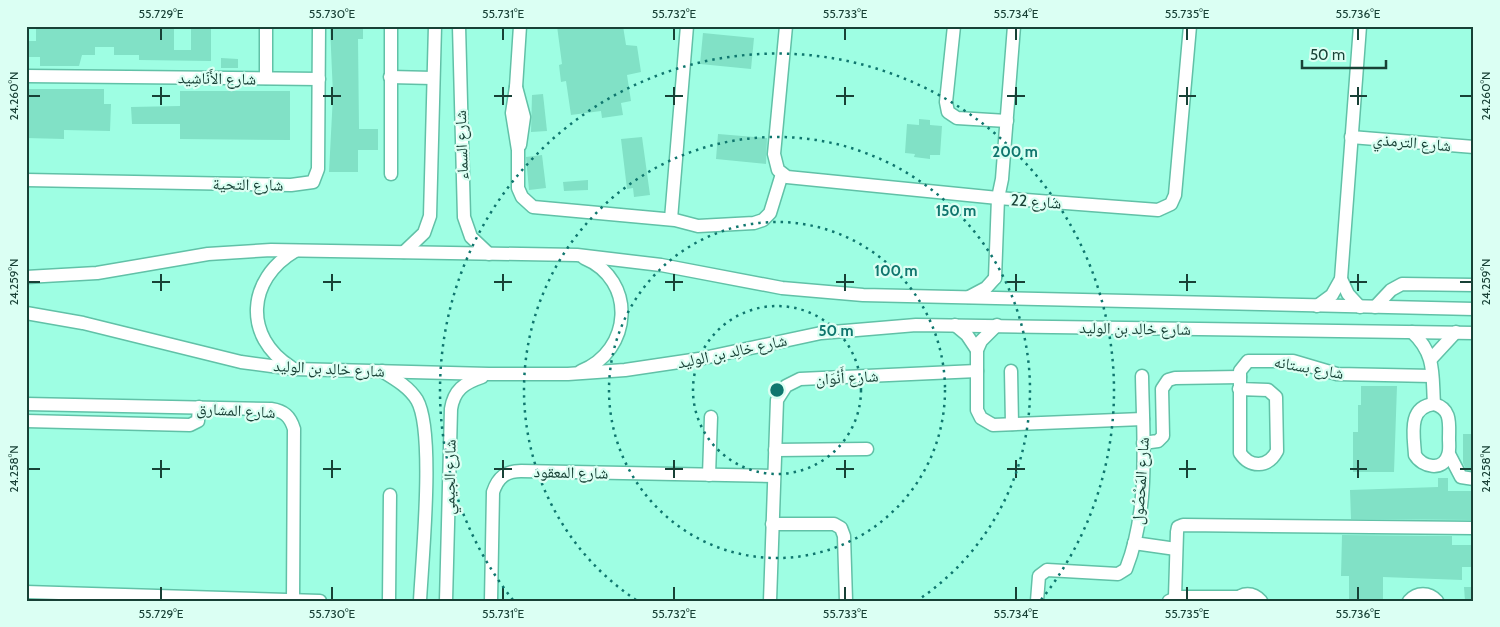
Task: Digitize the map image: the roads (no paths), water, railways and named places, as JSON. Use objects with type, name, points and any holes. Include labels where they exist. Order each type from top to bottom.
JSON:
[{"type":"street","points":[[266,26],[266,78]]},
{"type":"street","name":"شارع التحية","points":[[26,180],[308,184],[316,178],[318,169],[319,26]]},
{"type":"street","points":[[391,26],[391,174]]},
{"type":"street","name":"شارع السماء","points":[[404,252],[424,233],[430,216],[434,26]]},
{"type":"street","name":"شارع السماء","points":[[460,26],[459,86],[465,225],[471,237],[489,254]]},
{"type":"street","points":[[520,26],[516,87],[512,113],[518,150],[518,188],[522,198],[533,207],[673,219],[698,226],[722,223],[754,223],[763,220],[772,209],[782,174],[776,165],[774,154],[786,26]]},
{"type":"street","points":[[673,219],[687,26]]},
{"type":"street","points":[[954,26],[946,102],[948,112],[957,118],[1007,121]]},
{"type":"street","points":[[969,298],[986,288],[995,278],[998,198],[1007,121],[1014,26]]},
{"type":"street","name":"شارع 22","points":[[782,174],[793,179],[998,198],[1158,210],[1171,204],[1175,195],[1190,26]]},
{"type":"street","points":[[1318,306],[1332,295],[1341,279],[1360,26]]},
{"type":"street","name":"شارع الأَنَاشِيد","points":[[26,76],[319,79]]},
{"type":"street","points":[[390,77],[433,78]]},
{"type":"street","name":"شارع الترمذي","points":[[1351,137],[1474,147]]},
{"type":"street","points":[[294,369],[271,350],[263,338],[257,309],[258,295],[268,275],[283,258],[295,251]]},
{"type":"street","name":"شارع خالِد بن الوليد","points":[[26,277],[96,273],[208,254],[295,251],[577,255],[661,265],[782,288],[856,294],[1360,307],[1474,308]]},
{"type":"street","points":[[568,374],[594,365],[605,356],[614,345],[622,318],[618,291],[611,279],[602,268],[577,255]]},
{"type":"street","points":[[995,278],[1006,292],[1016,299]]},
{"type":"street","points":[[1341,279],[1348,294],[1360,307]]},
{"type":"street","points":[[1375,307],[1391,290],[1402,284],[1474,285]]},
{"type":"street","name":"شارع خالِد بن الوليد","points":[[26,312],[83,323],[209,356],[294,369],[489,374],[568,374],[616,371],[700,359],[788,339],[852,329],[996,325],[1474,333]]},
{"type":"street","points":[[955,325],[972,341],[977,350]]},
{"type":"street","points":[[977,350],[981,341],[996,325]]},
{"type":"street","points":[[1412,332],[1423,344],[1431,359],[1434,404]]},
{"type":"street","points":[[1431,359],[1456,332]]},
{"type":"street","name":"شارع المَحْصُول","points":[[977,350],[977,410],[981,418],[993,424],[1143,419],[1142,492],[1134,543],[1128,566],[1121,573],[1052,570],[1042,572],[1038,581],[1037,601]]},
{"type":"street","name":"شارع بستانه","points":[[1239,383],[1268,390],[1276,397],[1277,451],[1274,457],[1262,464],[1249,463],[1240,453],[1239,383],[1241,367],[1253,359],[1293,361],[1337,374],[1432,376]]},
{"type":"street","name":"شارع الجيمي","points":[[382,371],[408,389],[417,401],[422,416],[425,510],[420,601]]},
{"type":"street","name":"شارع أَنْوَان","points":[[770,601],[777,400],[786,386],[800,379],[977,371]]},
{"type":"street","points":[[1011,371],[1012,424]]},
{"type":"street","name":"شارع الجيمي","points":[[446,601],[452,401],[464,384],[489,374]]},
{"type":"street","points":[[1142,376],[1143,419]]},
{"type":"street","points":[[1143,443],[1158,441],[1163,436],[1162,389],[1168,380],[1239,383]]},
{"type":"street","name":"شارع المشارق","points":[[26,404],[280,410],[292,421],[294,429],[293,600]]},
{"type":"street","points":[[1449,454],[1441,464],[1429,466],[1418,461],[1415,456],[1414,418],[1422,408],[1434,404],[1445,410],[1449,417],[1449,454],[1461,477],[1474,479]]},
{"type":"street","points":[[26,421],[190,425],[198,421],[200,407]]},
{"type":"street","points":[[709,474],[711,417]]},
{"type":"street","points":[[775,450],[867,449]]},
{"type":"street","name":"شارع المعقود","points":[[491,601],[493,492],[500,478],[506,473],[521,471],[774,476]]},
{"type":"street","points":[[389,601],[390,495]]},
{"type":"street","points":[[772,524],[834,524],[841,528],[844,536],[846,601]]},
{"type":"street","points":[[1261,601],[1251,594],[1236,599],[1172,599],[1177,530],[1183,525],[1474,528]]},
{"type":"street","points":[[1134,543],[1176,549]]},
{"type":"street","points":[[26,592],[320,601]]},
{"type":"street","points":[[1409,601],[1419,594],[1426,594],[1437,601]]}]
